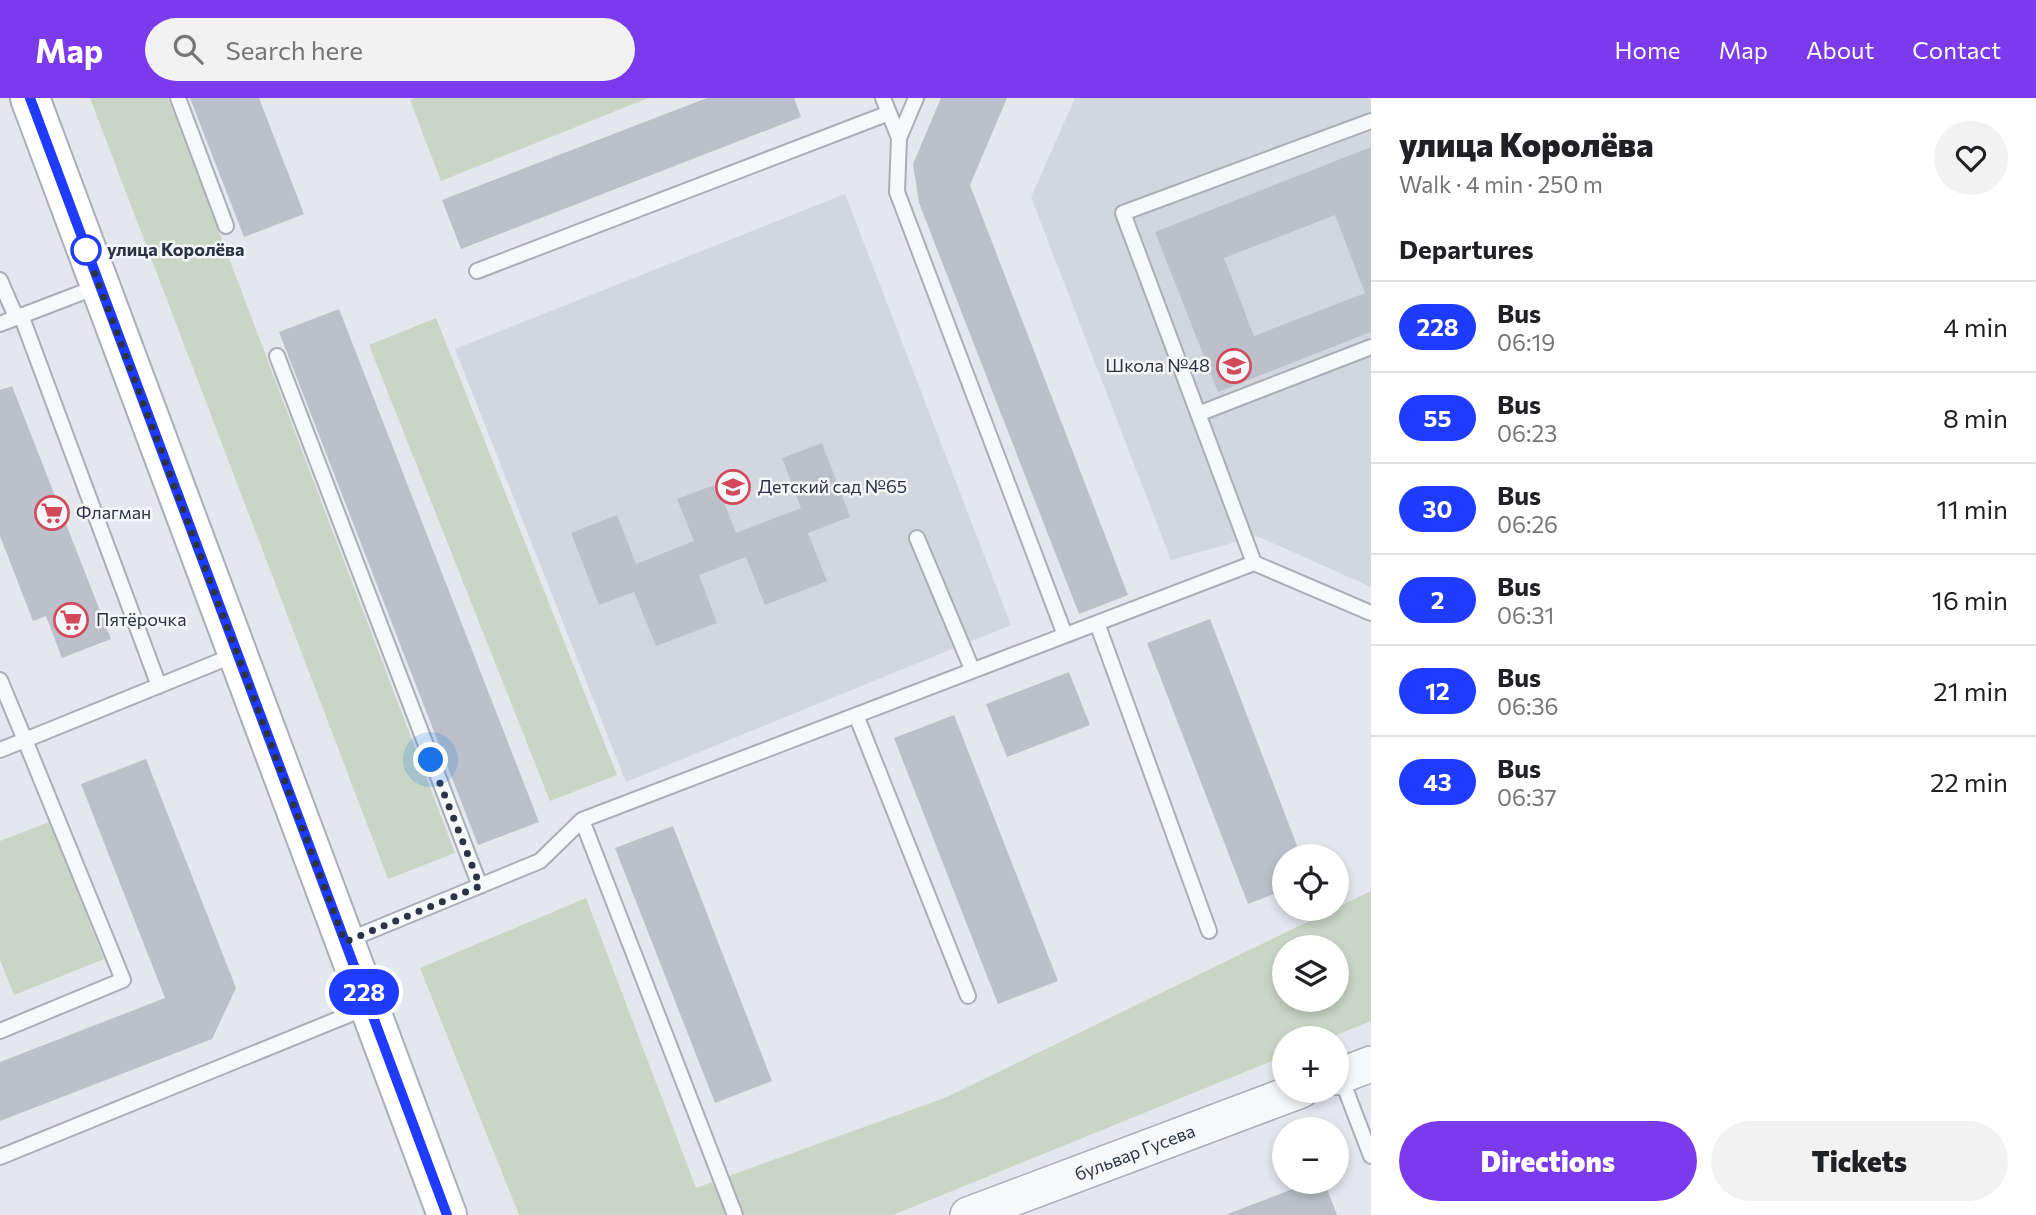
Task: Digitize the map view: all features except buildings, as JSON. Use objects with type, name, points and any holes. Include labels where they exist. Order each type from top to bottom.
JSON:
[{"type":"main road","points":[[30,98],[447,1215]]},
{"type":"street","name":"бульвар Гусева","points":[[968,1215],[1272,1101]]},
{"type":"lane","points":[[178,98],[226,226]]},
{"type":"lane","points":[[883,98],[898,138],[897,192],[1065,635]]},
{"type":"lane","points":[[898,138],[916,98]]},
{"type":"lane","points":[[478,271],[889,113]]},
{"type":"lane","points":[[1254,563],[1123,213],[1371,121]]},
{"type":"lane","points":[[0,280],[19,316],[159,686]]},
{"type":"lane","points":[[0,324],[100,286]]},
{"type":"lane","points":[[1198,414],[1371,347]]},
{"type":"lane","points":[[277,356],[480,886]]},
{"type":"lane","points":[[918,538],[972,669]]},
{"type":"lane","points":[[345,942],[540,861],[582,820],[1254,563],[1371,613]]},
{"type":"lane","points":[[1097,623],[1209,931]]},
{"type":"lane","points":[[0,750],[237,654]]},
{"type":"lane","points":[[0,680],[123,981],[0,1031]]},
{"type":"lane","points":[[856,715],[968,996]]},
{"type":"lane","points":[[582,820],[735,1215]]},
{"type":"lane","points":[[0,1157],[369,1007]]},
{"type":"lane","points":[[1349,1072],[1371,1156]]},
{"type":"shaded area","name":"Школа №48","points":[[1075,98],[1371,98],[1371,587],[1257,536],[1171,560],[1031,197]]},
{"type":"shaded area","name":"Детский сад №65","points":[[845,194],[1011,625],[626,782],[455,349]]},
{"type":"green space","points":[[90,98],[168,98],[455,853],[388,879]]},
{"type":"green space","points":[[648,98],[441,181],[410,100]]},
{"type":"green space","points":[[436,318],[617,775],[550,801],[369,345]]},
{"type":"green space","points":[[49,822],[104,959],[14,995],[0,960],[0,841]]},
{"type":"green space","points":[[1371,891],[1371,1021],[1349,1030],[1349,1026],[1272,1026],[1272,1061],[893,1215],[519,1215],[420,968],[586,898],[696,1188],[947,1097],[1272,939],[1272,1012],[1349,1012],[1349,935],[1280,935],[1309,921],[1349,921],[1349,902]]},
{"type":"bus line","name":"228","points":[[30,98],[447,1215]]},
{"type":"place","name":"улица Королёва","points":[[86,250]]},
{"type":"place","name":"Школа №48","points":[[1234,366]]},
{"type":"place","name":"Детский сад №65","points":[[733,487]]},
{"type":"place","name":"Флагман","points":[[52,513]]},
{"type":"place","name":"Пятёрочка","points":[[71,620]]},
{"type":"route","points":[[86,250],[345,942],[480,886],[431,760]]}]
